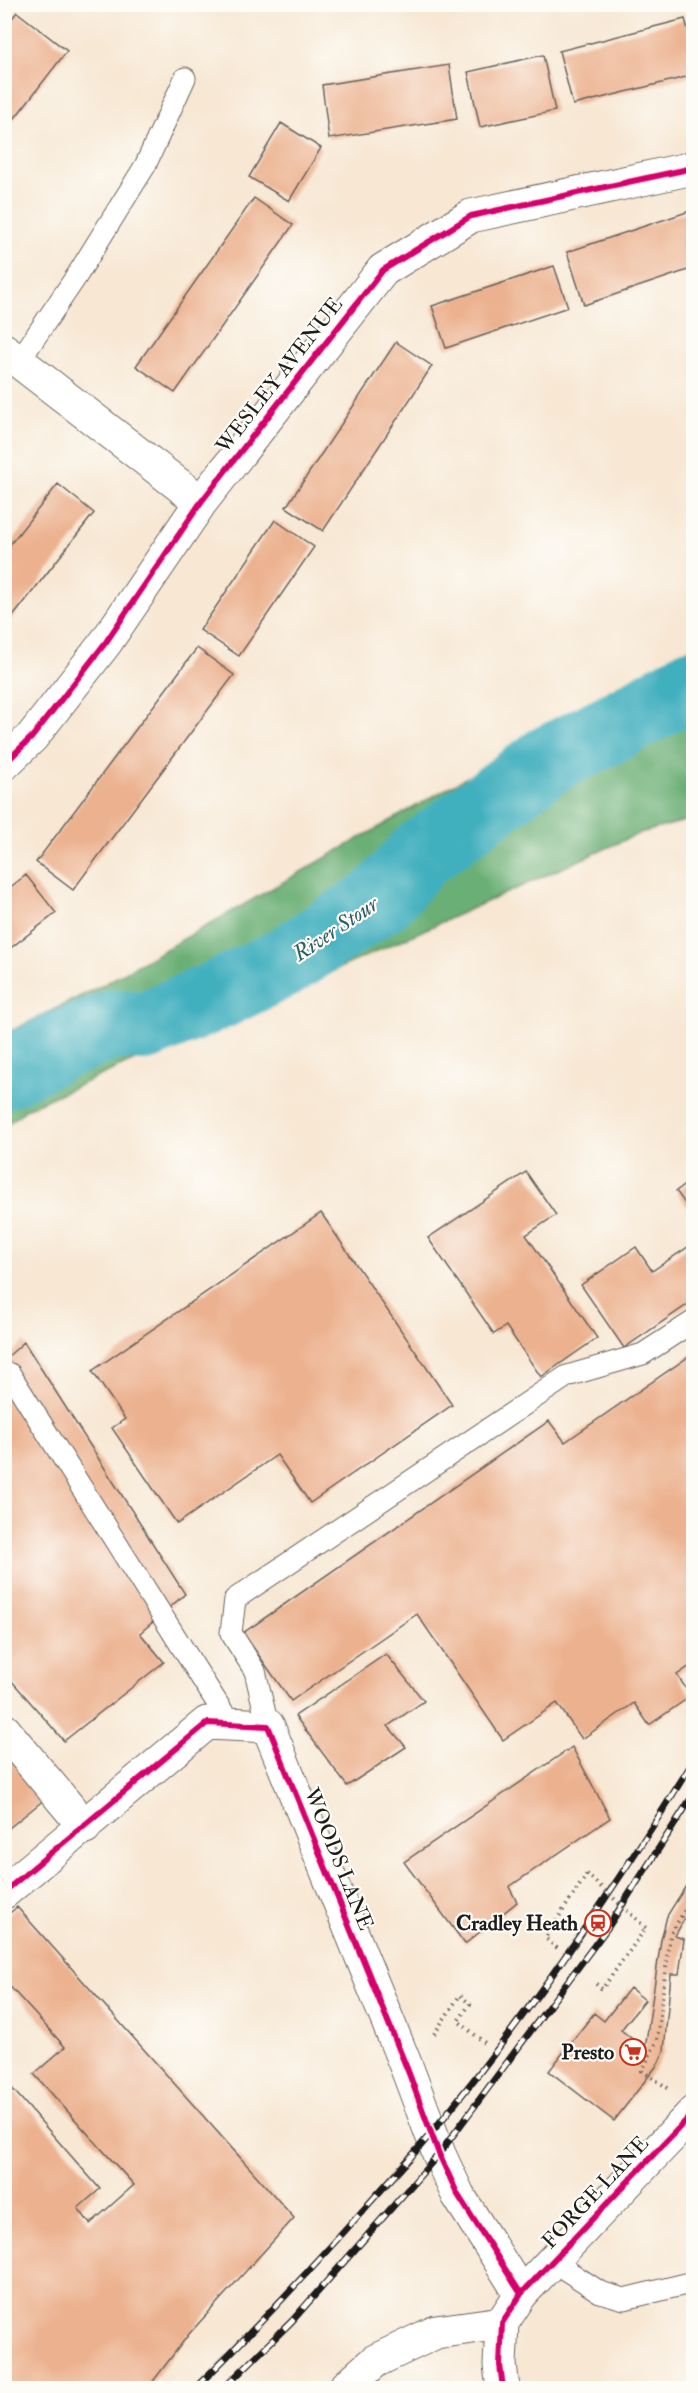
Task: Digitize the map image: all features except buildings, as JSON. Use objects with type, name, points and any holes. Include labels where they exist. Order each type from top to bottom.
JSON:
[{"type":"street","name":"WESLEY AVENUE","points":[[4,764],[32,737],[106,642],[201,502],[383,270],[471,216],[693,168]]},
{"type":"street","points":[[12,356],[201,502]]},
{"type":"street","points":[[4,1892],[85,1827],[207,1723],[268,1726]]},
{"type":"street","name":"WOODS LANE","points":[[268,1726],[408,2071],[439,2154],[458,2195],[521,2294]]},
{"type":"street","points":[[4,1730],[85,1827]]},
{"type":"street","name":"FORGE LANE","points":[[502,2324],[521,2294],[552,2261],[685,2103]]},
{"type":"street","points":[[345,2388],[375,2361],[436,2332],[502,2324],[500,2365],[503,2388]]},
{"type":"lane","points":[[12,356],[76,277],[146,166],[185,78]]},
{"type":"lane","points":[[268,1726],[255,1671],[231,1633],[235,1599],[567,1377],[643,1354],[693,1321]]},
{"type":"lane","points":[[10,1374],[231,1725]]},
{"type":"lane","points":[[552,2261],[600,2292],[624,2299],[693,2282]]},
{"type":"path","points":[[557,1948],[545,1938],[587,1874],[646,1928],[602,1989],[596,1984]]},
{"type":"path","points":[[685,2103],[642,2071],[657,2040],[670,1935],[693,1895]]},
{"type":"path","points":[[408,2071],[436,2058],[433,2036],[460,1995],[470,2004],[458,2021],[485,2043]]},
{"type":"green space","points":[[693,648],[693,819],[640,833],[28,1108],[5,1126],[5,1034],[101,986]]},
{"type":"waterway","name":"River Stour","points":[[4,1074],[59,1046],[115,1024],[145,1026],[216,996],[285,962],[381,899],[419,856],[547,761],[694,683]]},
{"type":"railway","points":[[195,2388],[261,2322],[324,2253],[416,2151],[468,2088],[602,1904],[694,1760]]},
{"type":"railway","points":[[224,2388],[292,2321],[439,2154],[608,1927],[694,1794]]},
{"type":"cycle path","points":[[4,764],[32,737],[106,642],[201,502],[383,270],[471,216],[693,168]]},
{"type":"cycle path","points":[[4,1892],[207,1723],[268,1726],[408,2071],[439,2154],[458,2195],[521,2294]]},
{"type":"cycle path","points":[[503,2388],[500,2365],[502,2323],[521,2294],[694,2112]]},
{"type":"place","name":"Cradley Heath","points":[[598,1923]]},
{"type":"place","name":"Presto","points":[[633,2052]]}]
